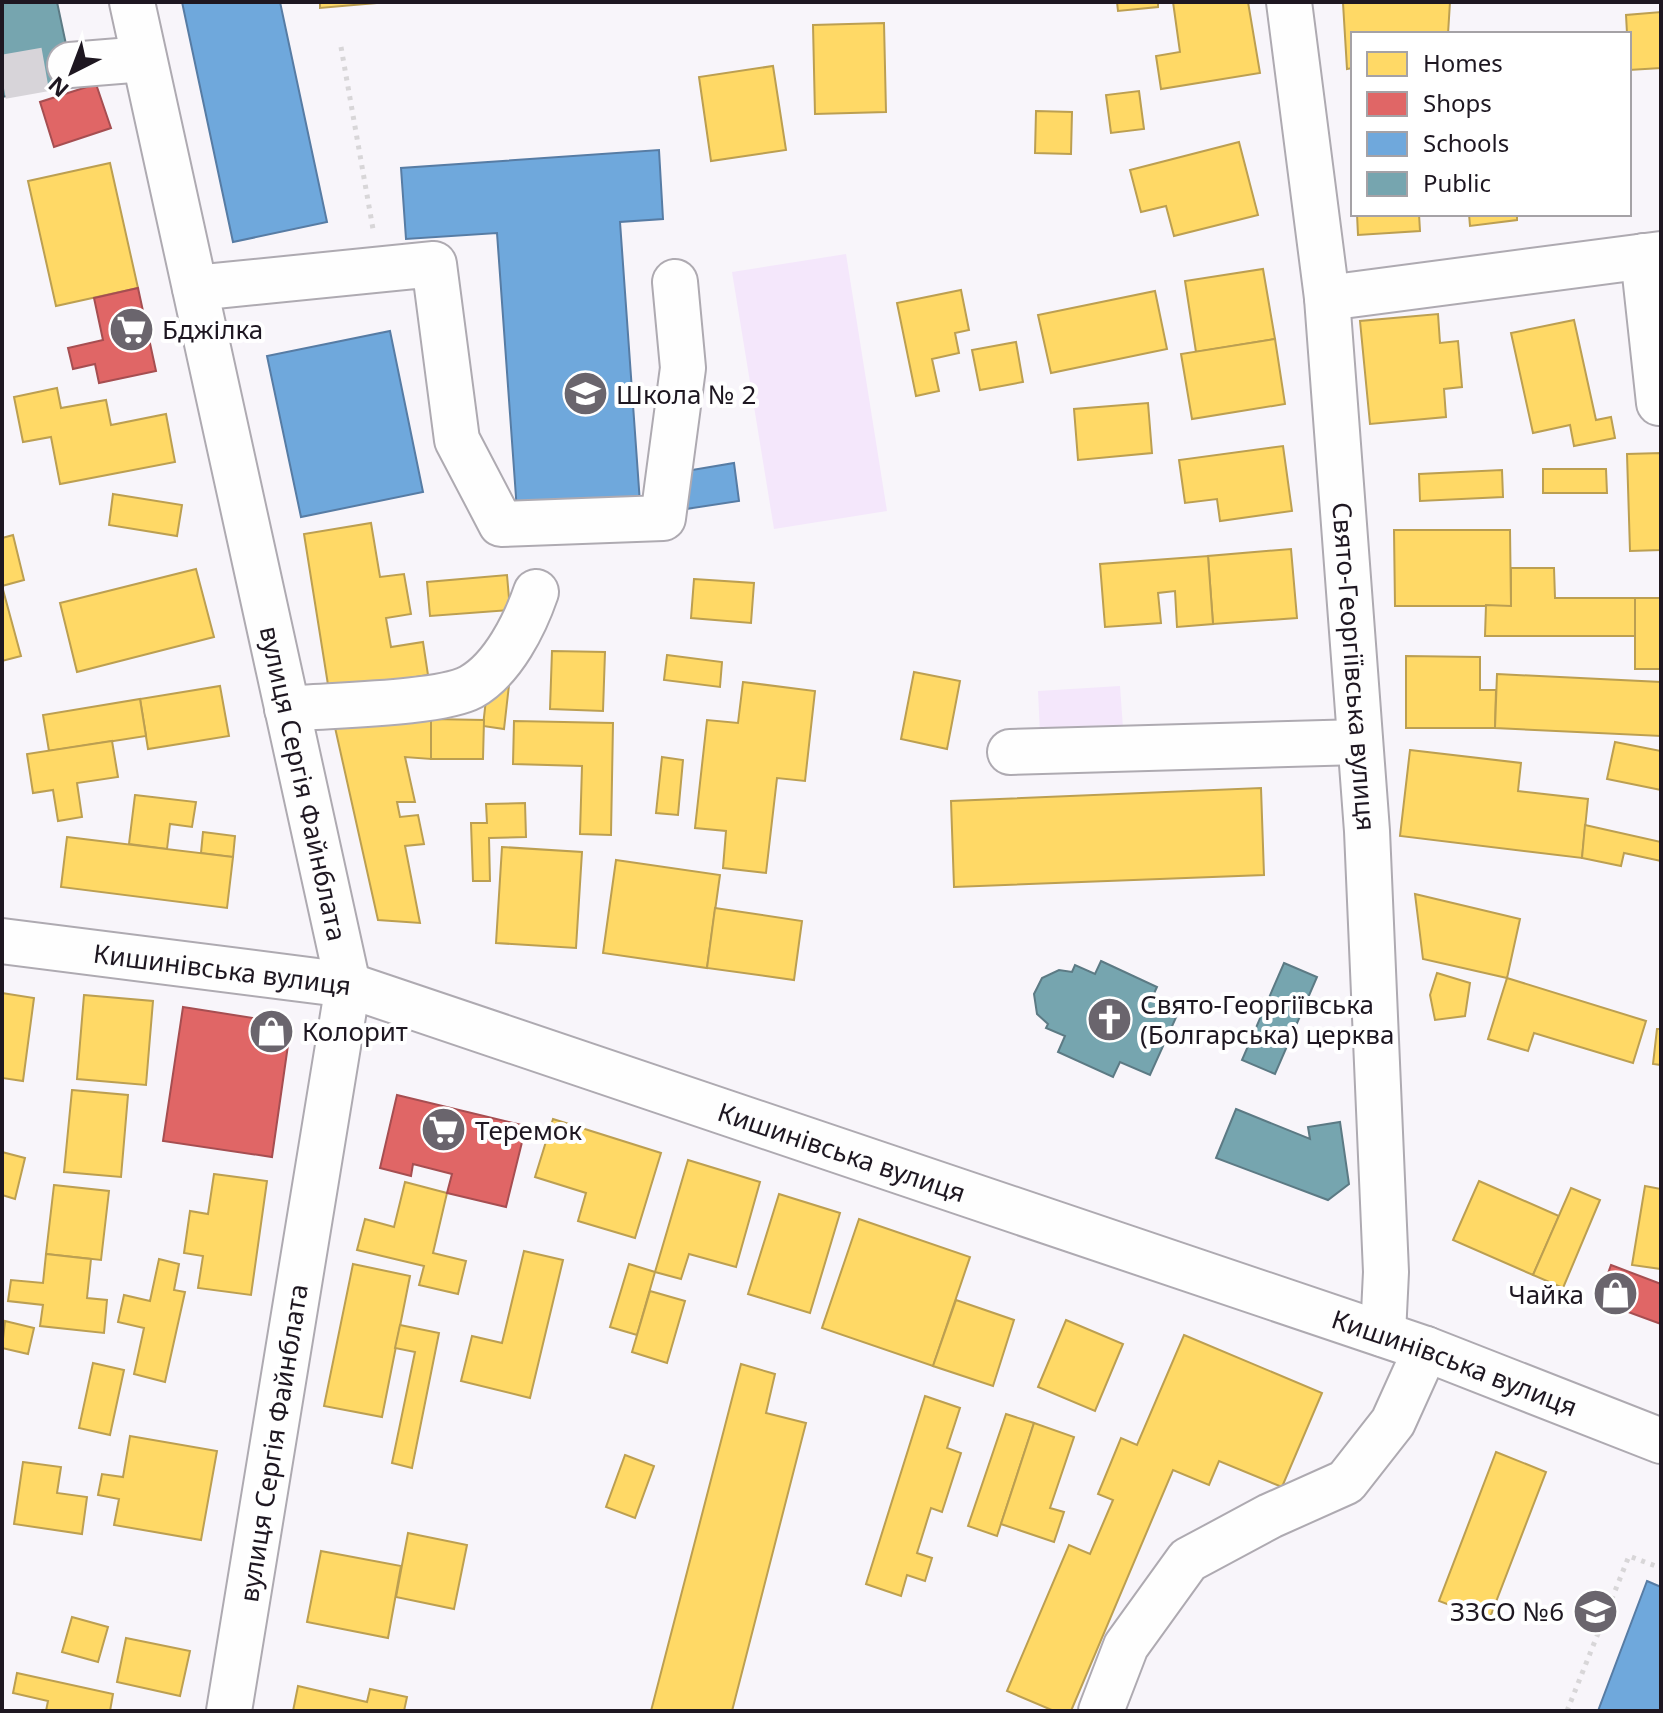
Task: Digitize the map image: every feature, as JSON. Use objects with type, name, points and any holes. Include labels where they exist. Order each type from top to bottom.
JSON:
[{"type":"street","name":"вулиця Сергія Файнблата","points":[[132,2],[348,985],[229,1711]]},
{"type":"street","name":"Свято-Георгіївська вулиця","points":[[1289,2],[1327,298],[1360,742],[1385,1256],[1383,1334]]},
{"type":"street","points":[[70,65],[144,59]]},
{"type":"street","points":[[1327,298],[1652,255],[1659,403]]},
{"type":"street","points":[[195,288],[434,264],[457,440],[501,524],[663,518],[683,368],[675,282]]},
{"type":"street","points":[[287,709],[418,699],[471,687],[498,661],[524,627],[536,592]]},
{"type":"street","points":[[1010,752],[1360,742]]},
{"type":"street","name":"Кишинівська вулиця","points":[[2,941],[348,985],[1383,1334],[1661,1441]]},
{"type":"street","points":[[1101,1711],[1126,1646],[1188,1560],[1270,1516],[1346,1482],[1393,1422],[1426,1349]]},
{"type":"path","points":[[341,47],[380,269]]},
{"type":"path","points":[[1567,1711],[1629,1556],[1661,1568]]},
{"type":"shaded area","points":[[846,254],[887,511],[774,529],[732,272]]},
{"type":"shaded area","points":[[1120,686],[1123,728],[1040,734],[1038,691]]},
{"type":"building: Homes","points":[[320,2],[376,2],[376,3],[320,8]]},
{"type":"building: Homes","points":[[1117,2],[1158,2],[1158,7],[1118,11]]},
{"type":"building: Homes","points":[[1173,2],[1248,2],[1260,73],[1161,89],[1156,56],[1180,52]]},
{"type":"building: Homes","points":[[1450,2],[1448,32],[1351,32],[1351,68],[1347,69],[1343,3]]},
{"type":"building: Homes","points":[[1661,12],[1661,68],[1631,70],[1631,32],[1627,32],[1626,15]]},
{"type":"building: Homes","points":[[884,23],[886,112],[815,114],[813,25]]},
{"type":"building: Homes","points":[[773,66],[786,150],[711,161],[699,77]]},
{"type":"building: Homes","points":[[1139,91],[1144,129],[1111,133],[1106,95]]},
{"type":"building: Homes","points":[[1036,111],[1072,112],[1071,154],[1035,153]]},
{"type":"building: Homes","points":[[1239,142],[1258,215],[1174,236],[1166,206],[1141,212],[1130,170]]},
{"type":"building: Homes","points":[[110,163],[138,288],[56,306],[28,181]]},
{"type":"building: Homes","points":[[1357,216],[1419,216],[1420,231],[1358,235]]},
{"type":"building: Homes","points":[[1469,216],[1517,216],[1517,220],[1470,226]]},
{"type":"building: Homes","points":[[1263,269],[1275,339],[1196,352],[1185,281]]},
{"type":"building: Homes","points":[[961,290],[969,330],[955,333],[959,353],[932,359],[939,391],[916,396],[897,303]]},
{"type":"building: Homes","points":[[1155,291],[1167,349],[1051,373],[1038,315]]},
{"type":"building: Homes","points":[[1438,314],[1440,343],[1458,341],[1462,387],[1444,389],[1446,417],[1370,424],[1360,321]]},
{"type":"building: Homes","points":[[1574,320],[1596,420],[1611,417],[1615,438],[1574,446],[1570,425],[1533,433],[1511,333]]},
{"type":"building: Homes","points":[[1275,339],[1285,404],[1192,419],[1181,354]]},
{"type":"building: Homes","points":[[1016,342],[1023,382],[980,390],[972,350]]},
{"type":"building: Homes","points":[[57,388],[61,408],[106,400],[111,425],[166,414],[175,462],[60,484],[51,437],[23,442],[14,397]]},
{"type":"building: Homes","points":[[1148,403],[1152,453],[1078,460],[1074,409]]},
{"type":"building: Homes","points":[[1283,446],[1292,511],[1220,521],[1217,499],[1185,503],[1179,460]]},
{"type":"building: Homes","points":[[1661,453],[1661,550],[1630,551],[1627,454]]},
{"type":"building: Homes","points":[[1543,469],[1606,469],[1607,493],[1543,493]]},
{"type":"building: Homes","points":[[1502,470],[1503,497],[1420,501],[1419,474]]},
{"type":"building: Homes","points":[[113,494],[182,505],[177,536],[109,525]]},
{"type":"building: Homes","points":[[371,523],[380,577],[404,574],[411,614],[386,618],[391,647],[423,642],[428,675],[329,691],[304,534]]},
{"type":"building: Homes","points":[[1394,530],[1510,530],[1511,606],[1395,606]]},
{"type":"building: Homes","points":[[13,535],[24,580],[2,586],[2,538]]},
{"type":"building: Homes","points":[[1291,549],[1297,618],[1213,624],[1208,556]]},
{"type":"building: Homes","points":[[1208,556],[1213,624],[1177,627],[1175,591],[1158,593],[1161,623],[1105,627],[1100,564]]},
{"type":"building: Homes","points":[[1511,568],[1554,568],[1555,598],[1635,598],[1635,636],[1485,636],[1486,605],[1511,606]]},
{"type":"building: Homes","points":[[196,569],[214,637],[77,672],[60,603]]},
{"type":"building: Homes","points":[[507,575],[510,610],[430,616],[427,582]]},
{"type":"building: Homes","points":[[694,579],[754,583],[751,623],[691,618]]},
{"type":"building: Homes","points":[[2,586],[21,656],[2,661]]},
{"type":"building: Homes","points":[[1635,598],[1661,598],[1661,669],[1635,669]]},
{"type":"building: Homes","points":[[552,651],[605,652],[603,711],[550,709]]},
{"type":"building: Homes","points":[[667,655],[722,662],[720,687],[664,680]]},
{"type":"building: Homes","points":[[1406,656],[1480,657],[1480,690],[1496,690],[1495,728],[1406,728]]},
{"type":"building: Homes","points":[[914,672],[960,681],[947,749],[901,739]]},
{"type":"building: Homes","points":[[1497,674],[1661,682],[1661,736],[1495,728]]},
{"type":"building: Homes","points":[[488,682],[509,685],[504,729],[483,726]]},
{"type":"building: Homes","points":[[743,682],[815,691],[805,781],[777,778],[766,873],[723,868],[726,831],[695,828],[707,720],[738,723]]},
{"type":"building: Homes","points":[[220,686],[229,736],[148,749],[140,699]]},
{"type":"building: Homes","points":[[140,699],[146,736],[49,751],[43,715]]},
{"type":"building: Homes","points":[[332,714],[431,719],[431,759],[405,757],[415,802],[397,802],[400,817],[418,815],[424,844],[405,846],[420,923],[378,920]]},
{"type":"building: Homes","points":[[431,719],[484,720],[483,759],[431,759]]},
{"type":"building: Homes","points":[[514,721],[613,723],[611,835],[580,834],[582,766],[513,764]]},
{"type":"building: Homes","points":[[112,741],[118,777],[77,783],[82,817],[58,821],[53,790],[33,793],[27,754]]},
{"type":"building: Homes","points":[[1615,742],[1661,751],[1661,790],[1607,779]]},
{"type":"building: Homes","points":[[1410,750],[1521,763],[1518,791],[1588,799],[1582,858],[1400,836]]},
{"type":"building: Homes","points":[[662,757],[683,760],[678,815],[656,813]]},
{"type":"building: Homes","points":[[1261,788],[1264,875],[954,887],[951,801]]},
{"type":"building: Homes","points":[[135,795],[196,802],[192,827],[170,824],[167,849],[129,844]]},
{"type":"building: Homes","points":[[525,803],[526,837],[489,838],[490,881],[473,881],[471,823],[487,823],[486,804]]},
{"type":"building: Homes","points":[[1585,825],[1661,842],[1661,861],[1624,853],[1621,866],[1582,858]]},
{"type":"building: Homes","points":[[203,832],[235,836],[233,857],[201,853]]},
{"type":"building: Homes","points":[[67,837],[233,857],[227,908],[61,887]]},
{"type":"building: Homes","points":[[502,847],[582,852],[576,948],[496,943]]},
{"type":"building: Homes","points":[[616,860],[720,875],[707,968],[603,953]]},
{"type":"building: Homes","points":[[1415,894],[1520,919],[1507,978],[1423,959]]},
{"type":"building: Homes","points":[[715,908],[802,921],[794,980],[707,968]]},
{"type":"building: Homes","points":[[1437,973],[1470,983],[1465,1016],[1435,1020],[1430,995]]},
{"type":"building: Homes","points":[[1507,978],[1646,1021],[1633,1063],[1534,1033],[1528,1051],[1488,1039]]},
{"type":"building: Homes","points":[[2,993],[34,998],[23,1081],[2,1078]]},
{"type":"building: Homes","points":[[84,995],[153,1001],[146,1085],[77,1079]]},
{"type":"building: Homes","points":[[1657,1029],[1661,1029],[1661,1065],[1653,1064]]},
{"type":"building: Homes","points":[[72,1090],[128,1095],[121,1177],[64,1172]]},
{"type":"building: Homes","points":[[553,1119],[661,1153],[635,1238],[578,1221],[586,1193],[535,1177]]},
{"type":"building: Homes","points":[[2,1152],[25,1158],[15,1199],[2,1195]]},
{"type":"building: Homes","points":[[688,1160],[760,1182],[736,1267],[689,1254],[681,1279],[655,1272]]},
{"type":"building: Homes","points":[[214,1174],[267,1181],[251,1295],[198,1288],[203,1256],[184,1253],[190,1211],[208,1214]]},
{"type":"building: Homes","points":[[1479,1181],[1559,1216],[1533,1275],[1453,1240]]},
{"type":"building: Homes","points":[[405,1182],[447,1193],[433,1253],[466,1261],[458,1294],[419,1285],[424,1266],[357,1250],[365,1219],[394,1227]]},
{"type":"building: Homes","points":[[54,1185],[109,1191],[101,1260],[46,1254]]},
{"type":"building: Homes","points":[[1645,1186],[1661,1189],[1661,1269],[1632,1265]]},
{"type":"building: Homes","points":[[1571,1188],[1600,1200],[1563,1288],[1533,1275]]},
{"type":"building: Homes","points":[[779,1194],[840,1213],[810,1313],[748,1294]]},
{"type":"building: Homes","points":[[859,1219],[970,1257],[933,1366],[822,1328]]},
{"type":"building: Homes","points":[[524,1251],[563,1260],[530,1398],[461,1381],[472,1336],[502,1343]]},
{"type":"building: Homes","points":[[46,1254],[91,1259],[87,1298],[107,1300],[104,1333],[40,1326],[43,1305],[8,1301],[11,1280],[43,1283]]},
{"type":"building: Homes","points":[[159,1259],[179,1264],[174,1290],[185,1292],[165,1382],[134,1374],[144,1328],[118,1322],[124,1295],[150,1301]]},
{"type":"building: Homes","points":[[353,1264],[410,1276],[382,1417],[324,1406]]},
{"type":"building: Homes","points":[[629,1264],[655,1272],[637,1335],[610,1327]]},
{"type":"building: Homes","points":[[650,1291],[685,1301],[667,1363],[632,1352]]},
{"type":"building: Homes","points":[[956,1300],[1014,1320],[993,1386],[933,1366]]},
{"type":"building: Homes","points":[[1066,1320],[1123,1344],[1095,1411],[1038,1387]]},
{"type":"building: Homes","points":[[5,1321],[34,1328],[28,1354],[2,1348]]},
{"type":"building: Homes","points":[[400,1325],[439,1333],[412,1468],[392,1463],[415,1352],[395,1348]]},
{"type":"building: Homes","points":[[1184,1335],[1322,1393],[1282,1487],[1219,1461],[1209,1485],[1173,1470],[1071,1711],[1054,1711],[1007,1691],[1069,1545],[1090,1554],[1113,1500],[1098,1494],[1121,1438],[1137,1445]]},
{"type":"building: Homes","points":[[93,1363],[124,1370],[110,1435],[79,1428]]},
{"type":"building: Homes","points":[[741,1364],[775,1374],[766,1413],[806,1423],[732,1711],[651,1711]]},
{"type":"building: Homes","points":[[925,1396],[960,1408],[947,1448],[961,1453],[942,1512],[931,1508],[917,1553],[932,1558],[925,1581],[907,1575],[901,1596],[866,1584]]},
{"type":"building: Homes","points":[[1006,1414],[1034,1423],[997,1536],[968,1526]]},
{"type":"building: Homes","points":[[1034,1423],[1074,1437],[1050,1508],[1064,1512],[1054,1542],[1001,1524]]},
{"type":"building: Homes","points":[[130,1436],[217,1451],[201,1540],[114,1525],[119,1499],[98,1495],[102,1474],[123,1477]]},
{"type":"building: Homes","points":[[1496,1452],[1546,1472],[1489,1620],[1439,1601]]},
{"type":"building: Homes","points":[[625,1455],[654,1466],[635,1518],[606,1507]]},
{"type":"building: Homes","points":[[23,1462],[61,1467],[57,1493],[87,1497],[82,1534],[14,1524]]},
{"type":"building: Homes","points":[[408,1533],[467,1545],[454,1609],[396,1597]]},
{"type":"building: Homes","points":[[321,1551],[401,1566],[388,1638],[307,1622]]},
{"type":"building: Homes","points":[[72,1617],[108,1627],[98,1662],[62,1652]]},
{"type":"building: Homes","points":[[126,1638],[190,1651],[180,1696],[117,1682]]},
{"type":"building: Homes","points":[[17,1673],[113,1694],[110,1711],[46,1711],[48,1701],[13,1693]]},
{"type":"building: Homes","points":[[298,1686],[367,1702],[370,1689],[407,1697],[404,1711],[293,1711]]},
{"type":"building: Shops","points":[[96,84],[111,128],[54,147],[40,102]]},
{"type":"building: Shops","points":[[138,288],[156,371],[99,383],[95,364],[73,369],[68,348],[103,340],[94,298]]},
{"type":"building: Shops","points":[[183,1007],[291,1024],[272,1157],[163,1141]]},
{"type":"building: Shops","points":[[397,1095],[526,1126],[506,1207],[447,1193],[452,1174],[413,1164],[411,1176],[380,1168]]},
{"type":"building: Shops","points":[[1611,1265],[1661,1284],[1661,1324],[1598,1301]]},
{"type":"building: Schools","points":[[182,2],[280,2],[327,222],[233,242]]},
{"type":"building: Schools","points":[[659,150],[663,219],[620,222],[640,503],[517,511],[497,233],[406,239],[401,168]]},
{"type":"building: Schools","points":[[390,331],[423,492],[301,517],[267,356]]},
{"type":"building: Schools","points":[[734,463],[739,501],[686,509],[680,472]]},
{"type":"building: Schools","points":[[1647,1581],[1661,1587],[1661,1711],[1598,1711]]},
{"type":"building: Public","points":[[2,2],[57,2],[74,82],[2,97]]},
{"type":"building: Public","name":"Свято-Георгіївська (Болгарська) церква","points":[[1101,961],[1157,987],[1151,1000],[1178,1013],[1150,1075],[1120,1062],[1113,1077],[1058,1052],[1065,1036],[1046,1028],[1048,1024],[1037,1014],[1034,994],[1042,978],[1059,970],[1072,972],[1075,965],[1095,974]]},
{"type":"building: Public","points":[[1284,963],[1317,977],[1275,1074],[1242,1060]]},
{"type":"building: Public","points":[[1236,1109],[1310,1139],[1308,1127],[1340,1122],[1349,1184],[1328,1200],[1216,1158]]},
{"type":"tunnel","points":[[2,77],[70,65]]},
{"type":"place","name":"Бджілка","points":[[131,329]]},
{"type":"place","name":"Школа № 2","points":[[585,394]]},
{"type":"place","name":"Свято-Георгіївська (Болгарська) церква","points":[[1109,1019]]},
{"type":"place","name":"Колорит","points":[[271,1031]]},
{"type":"place","name":"Теремок","points":[[444,1130]]},
{"type":"place","name":"Чайка","points":[[1615,1294]]},
{"type":"place","name":"ЗЗСО №6","points":[[1595,1611]]}]
